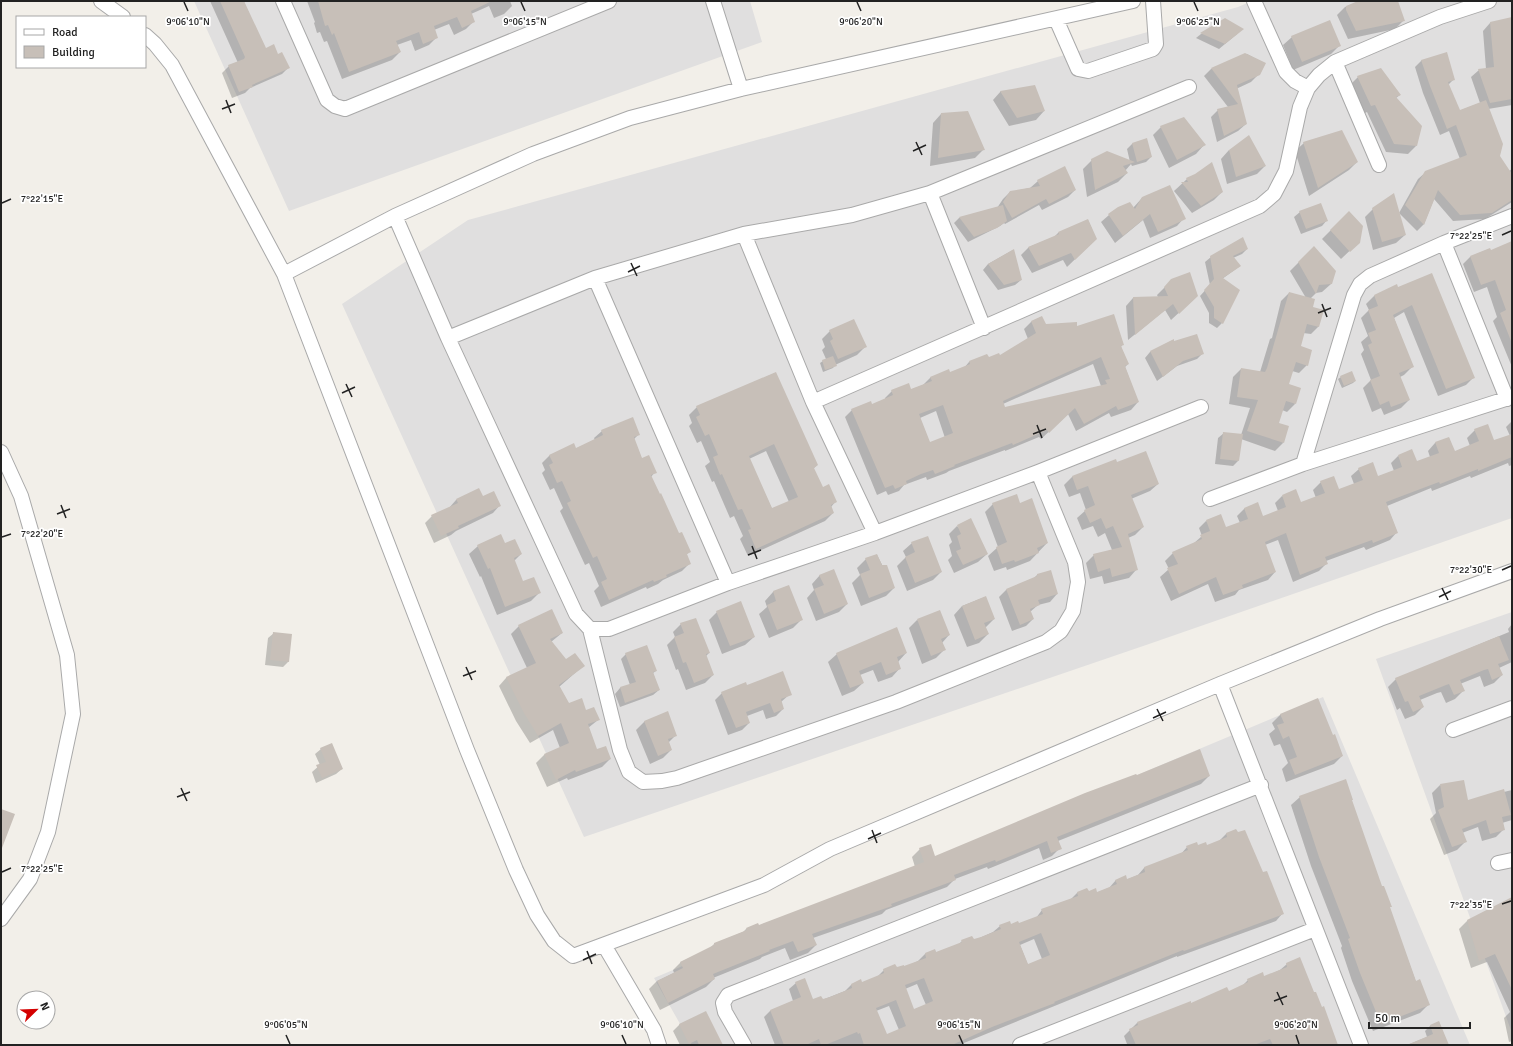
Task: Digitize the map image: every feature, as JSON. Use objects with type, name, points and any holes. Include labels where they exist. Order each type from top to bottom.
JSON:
[{"type":"street","points":[[101,1],[122,16]]},
{"type":"street","points":[[283,1],[327,100],[335,106],[345,109],[609,1]]},
{"type":"street","points":[[713,1],[741,89]]},
{"type":"street","points":[[284,274],[395,216],[534,154],[630,118],[741,89],[1056,19],[1117,3],[1133,1]]},
{"type":"street","points":[[1056,19],[1078,68],[1088,71],[1153,49],[1156,44],[1153,1]]},
{"type":"street","points":[[1254,1],[1286,72],[1295,81],[1308,88]]},
{"type":"street","points":[[813,402],[1260,206],[1274,194],[1286,171],[1300,107],[1308,88],[1319,75],[1335,62],[1440,17],[1489,1]]},
{"type":"street","points":[[146,36],[155,44],[172,65],[284,274],[467,750],[516,870],[537,914],[554,941],[573,956],[764,885],[830,849],[1220,684],[1380,619],[1512,571]]},
{"type":"street","points":[[1335,62],[1379,165]]},
{"type":"street","points":[[448,338],[595,278],[744,234],[852,215],[930,193],[1189,87]]},
{"type":"street","points":[[930,193],[984,328]]},
{"type":"street","points":[[395,216],[448,338],[576,614],[590,629],[620,750],[629,772],[643,782],[662,782],[677,778],[896,702],[1046,642],[1061,632],[1073,611],[1078,582],[1075,562],[1038,472]]},
{"type":"street","points":[[1303,464],[1354,295],[1360,284],[1370,276],[1444,243],[1512,216]]},
{"type":"street","points":[[744,234],[813,402],[875,533]]},
{"type":"street","points":[[1210,499],[1303,464],[1509,398],[1444,243]]},
{"type":"street","points":[[595,278],[728,582]]},
{"type":"street","points":[[590,629],[609,629],[728,582],[875,533],[1038,472],[1201,407]]},
{"type":"street","points":[[1,452],[21,496],[66,647],[73,714],[48,832],[30,879],[1,919]]},
{"type":"street","points":[[1220,684],[1261,785],[1315,929],[1361,1045]]},
{"type":"street","points":[[1453,730],[1512,708]]},
{"type":"street","points":[[744,1045],[725,1012],[723,1003],[728,995],[1261,785]]},
{"type":"street","points":[[1498,863],[1512,860]]},
{"type":"street","points":[[1020,1045],[1315,929]]},
{"type":"street","points":[[604,945],[654,1030],[660,1045]]},
{"type":"shaded area","points":[[194,1],[750,1],[762,42],[289,211]]},
{"type":"shaded area","points":[[1252,1],[1512,1],[1512,518],[584,837],[342,304],[468,220],[1238,7]]},
{"type":"shaded area","points":[[1512,612],[1512,1033],[1376,659]]},
{"type":"shaded area","points":[[1323,697],[1470,1045],[692,1045],[654,978]]},
{"type":"building","points":[[220,1],[244,1],[266,48],[274,44],[278,54],[282,52],[290,68],[252,85],[253,87],[239,92],[228,65],[244,59],[245,57]]},
{"type":"building","points":[[318,1],[492,1],[471,11],[475,22],[462,28],[457,17],[434,26],[438,38],[423,44],[419,32],[396,41],[401,52],[349,72],[334,33],[332,35],[328,25],[325,26]]},
{"type":"building","points":[[1358,1],[1398,1],[1405,21],[1356,31],[1346,10],[1346,6]]},
{"type":"building","points":[[1512,17],[1512,99],[1490,103],[1478,69],[1494,67],[1490,22]]},
{"type":"building","points":[[1225,18],[1244,29],[1225,44],[1200,33]]},
{"type":"building","points":[[1330,20],[1341,46],[1302,62],[1291,36]]},
{"type":"building","points":[[1447,52],[1455,80],[1448,82],[1460,110],[1486,100],[1503,144],[1500,156],[1512,174],[1512,200],[1492,213],[1460,215],[1438,190],[1424,225],[1405,205],[1425,171],[1467,155],[1456,125],[1447,129],[1421,60]]},
{"type":"building","points":[[1245,53],[1266,63],[1260,75],[1237,85],[1247,124],[1224,136],[1217,109],[1238,104],[1211,68]]},
{"type":"building","points":[[1381,68],[1401,95],[1396,97],[1422,126],[1417,146],[1394,144],[1375,105],[1371,106],[1357,76]]},
{"type":"building","points":[[1035,85],[1045,111],[1017,118],[1000,91]]},
{"type":"building","points":[[968,111],[985,150],[938,158],[941,113]]},
{"type":"building","points":[[1184,117],[1206,145],[1177,160],[1160,126]]},
{"type":"building","points":[[1342,130],[1358,162],[1318,188],[1303,142]]},
{"type":"building","points":[[1249,135],[1266,166],[1236,177],[1229,150]]},
{"type":"building","points":[[1147,138],[1152,157],[1137,162],[1132,143]]},
{"type":"building","points":[[1107,151],[1135,162],[1123,166],[1128,173],[1095,190],[1091,159]]},
{"type":"building","points":[[1212,162],[1223,192],[1201,206],[1181,182],[1188,182],[1186,178],[1195,174]]},
{"type":"building","points":[[1065,166],[1076,190],[1049,204],[1046,199],[1012,218],[1003,202],[1010,191],[1040,186],[1037,180]]},
{"type":"building","points":[[1170,185],[1186,219],[1158,232],[1150,214],[1123,236],[1108,214],[1118,207],[1130,202],[1135,209],[1142,197]]},
{"type":"building","points":[[1394,193],[1406,235],[1382,242],[1372,208]]},
{"type":"building","points":[[1321,203],[1328,221],[1306,229],[1299,211]]},
{"type":"building","points":[[1003,205],[1007,221],[997,228],[974,237],[959,217]]},
{"type":"building","points":[[1349,211],[1363,226],[1360,243],[1350,252],[1330,230]]},
{"type":"building","points":[[1088,219],[1097,239],[1075,260],[1071,253],[1039,266],[1028,247],[1059,234],[1058,232]]},
{"type":"building","points":[[1243,237],[1248,249],[1233,256],[1241,266],[1223,278],[1240,290],[1223,324],[1214,318],[1214,307],[1204,290],[1214,279],[1210,256]]},
{"type":"building","points":[[1512,241],[1511,341],[1500,313],[1506,310],[1495,280],[1481,285],[1470,256],[1490,248],[1491,250]]},
{"type":"building","points":[[1314,246],[1336,271],[1332,284],[1319,285],[1316,294],[1298,262]]},
{"type":"building","points":[[1014,249],[1022,280],[1004,285],[988,264]]},
{"type":"building","points":[[1190,272],[1198,296],[1179,314],[1173,304],[1135,335],[1133,297],[1168,296],[1164,287],[1171,279]]},
{"type":"building","points":[[1432,273],[1475,378],[1446,389],[1412,305],[1393,315],[1414,367],[1399,373],[1410,400],[1391,407],[1389,401],[1380,405],[1370,380],[1380,376],[1368,345],[1372,343],[1368,333],[1376,330],[1368,310],[1378,306],[1374,295],[1397,284],[1398,287]]},
{"type":"building","points":[[1289,292],[1315,299],[1313,307],[1324,310],[1319,327],[1307,324],[1301,346],[1312,350],[1308,366],[1296,362],[1289,384],[1301,388],[1296,404],[1286,401],[1279,423],[1289,426],[1284,443],[1247,431],[1258,400],[1237,397],[1241,368],[1265,372],[1267,368]]},
{"type":"building","points":[[1114,314],[1124,345],[1121,346],[1129,364],[1125,366],[1139,402],[1118,410],[1116,406],[1084,424],[1075,408],[1049,433],[1047,430],[1013,445],[1012,443],[954,465],[955,466],[935,474],[933,470],[921,474],[906,481],[907,484],[895,489],[893,485],[885,488],[851,409],[871,401],[872,404],[893,395],[891,390],[909,383],[911,389],[932,381],[930,377],[949,369],[950,372],[970,364],[969,361],[987,354],[989,357],[999,353],[1000,355],[1036,333],[1031,321],[1042,316],[1046,324],[1077,322],[1077,326]],"holes":[[[1101,357],[1110,379],[1105,380],[1107,384],[1005,407],[1003,401]],[[943,405],[953,433],[930,442],[919,414]]]},
{"type":"building","points":[[854,319],[867,347],[838,359],[830,341],[833,339],[829,330]]},
{"type":"building","points":[[1197,334],[1204,354],[1183,361],[1163,377],[1150,351],[1174,339],[1174,341]]},
{"type":"building","points":[[833,356],[837,366],[825,370],[822,360]]},
{"type":"building","points":[[1352,371],[1356,381],[1344,386],[1340,376]]},
{"type":"building","points":[[776,372],[818,465],[814,468],[823,487],[829,484],[837,502],[831,505],[834,513],[756,549],[748,530],[751,529],[742,509],[738,510],[722,474],[720,475],[713,457],[718,455],[709,434],[705,436],[696,417],[700,415],[696,406]],"holes":[[[774,444],[798,497],[772,508],[749,456]]]},
{"type":"building","points":[[633,417],[640,435],[634,437],[642,458],[649,455],[657,473],[651,475],[679,533],[682,532],[691,552],[687,554],[691,564],[666,575],[667,577],[654,582],[653,580],[609,600],[601,582],[607,579],[597,556],[593,558],[567,503],[571,501],[562,481],[557,483],[549,465],[553,463],[549,455],[574,443],[576,448],[603,435],[601,430]]},
{"type":"building","points":[[1488,424],[1494,440],[1512,434],[1512,457],[1478,471],[1478,469],[1440,484],[1439,482],[1386,502],[1398,533],[1373,543],[1372,540],[1325,557],[1328,564],[1300,575],[1286,533],[1265,542],[1276,572],[1242,585],[1243,588],[1223,595],[1216,577],[1179,594],[1167,568],[1178,564],[1172,552],[1202,539],[1200,535],[1210,531],[1206,520],[1221,514],[1226,527],[1248,519],[1244,508],[1258,502],[1263,516],[1286,507],[1282,495],[1296,489],[1301,502],[1325,493],[1320,481],[1334,476],[1339,489],[1363,480],[1358,468],[1373,462],[1378,476],[1402,467],[1398,455],[1412,449],[1417,461],[1439,453],[1435,442],[1449,437],[1455,451],[1479,441],[1474,429]]},
{"type":"building","points":[[1223,432],[1243,434],[1239,461],[1220,459]]},
{"type":"building","points":[[1146,451],[1159,484],[1131,495],[1144,527],[1128,534],[1138,570],[1112,577],[1110,568],[1098,572],[1093,554],[1122,547],[1113,526],[1106,529],[1101,518],[1090,523],[1084,510],[1095,505],[1088,486],[1077,490],[1072,476],[1116,459],[1117,462]]},
{"type":"building","points":[[479,488],[483,496],[494,491],[501,506],[458,526],[459,528],[441,536],[431,515],[458,503],[456,499]]},
{"type":"building","points":[[1017,494],[1020,503],[1032,498],[1048,543],[1037,548],[1039,553],[1015,562],[1014,560],[1002,564],[996,547],[1007,542],[992,503]]},
{"type":"building","points":[[971,518],[988,554],[963,565],[956,551],[961,549],[957,536],[961,534],[957,525]]},
{"type":"building","points":[[501,534],[505,543],[515,539],[522,554],[514,558],[523,581],[534,577],[541,593],[505,607],[490,568],[488,569],[477,545]]},
{"type":"building","points":[[928,536],[942,572],[915,583],[905,557],[915,552],[911,542]]},
{"type":"building","points":[[877,554],[882,565],[887,565],[895,588],[869,598],[860,574],[870,570],[865,558]]},
{"type":"building","points":[[834,569],[848,604],[824,614],[814,589],[824,585],[819,575]]},
{"type":"building","points":[[1051,570],[1058,594],[1038,600],[1040,605],[1030,609],[1034,619],[1020,625],[1006,589],[1037,576],[1037,574]]},
{"type":"building","points":[[789,585],[803,620],[777,630],[767,605],[776,601],[773,591]]},
{"type":"building","points":[[986,596],[995,619],[984,623],[989,634],[975,640],[962,606]]},
{"type":"building","points":[[741,601],[755,637],[730,646],[716,611]]},
{"type":"building","points":[[552,609],[563,633],[550,639],[566,659],[575,653],[585,666],[559,685],[569,703],[582,698],[586,710],[594,707],[600,720],[588,724],[597,749],[606,746],[611,759],[576,772],[575,770],[556,780],[544,754],[569,743],[561,723],[538,736],[524,713],[506,677],[536,663],[518,625]]},
{"type":"building","points":[[940,610],[950,635],[941,639],[946,650],[931,656],[917,619]]},
{"type":"building","points":[[696,618],[710,653],[706,654],[714,675],[694,683],[686,662],[683,663],[674,637],[684,633],[680,623]]},
{"type":"building","points":[[897,627],[907,653],[897,657],[901,669],[886,675],[881,662],[859,671],[864,683],[850,688],[836,653]]},
{"type":"building","points":[[273,632],[292,634],[289,662],[270,660]]},
{"type":"building","points":[[1499,636],[1509,660],[1498,664],[1503,675],[1492,680],[1488,669],[1484,670],[1460,680],[1465,691],[1454,695],[1449,684],[1419,696],[1424,707],[1413,712],[1408,701],[1405,702],[1395,678]]},
{"type":"building","points":[[647,645],[657,671],[653,672],[660,690],[625,703],[620,687],[636,682],[625,653]]},
{"type":"building","points":[[783,671],[792,695],[781,699],[784,709],[774,713],[770,703],[746,712],[750,723],[736,728],[721,692],[746,682],[747,685]]},
{"type":"building","points":[[1318,698],[1333,735],[1335,734],[1343,756],[1295,775],[1289,760],[1297,757],[1289,736],[1283,739],[1277,725],[1284,723],[1280,714]]},
{"type":"building","points":[[668,711],[677,736],[668,739],[672,750],[658,756],[644,721]]},
{"type":"building","points":[[332,743],[343,769],[322,778],[316,765],[326,762],[320,748]]},
{"type":"building","points":[[1200,749],[1210,776],[1057,837],[1062,849],[1051,853],[1047,841],[996,862],[995,860],[954,875],[956,880],[891,904],[892,906],[812,934],[817,945],[798,952],[793,941],[713,974],[715,979],[668,1003],[657,981],[683,968],[680,962],[714,945],[714,943],[747,930],[746,928],[758,923],[759,925],[924,862],[919,848],[931,844],[935,856],[1085,793],[1136,774],[1137,775]]},
{"type":"building","points":[[1346,779],[1382,886],[1384,886],[1392,907],[1390,907],[1416,981],[1420,979],[1430,1005],[1381,1024],[1360,973],[1348,939],[1350,938],[1319,857],[1299,796]]},
{"type":"building","points":[[1464,780],[1468,800],[1504,789],[1511,815],[1502,817],[1505,830],[1490,834],[1486,820],[1462,829],[1467,842],[1452,847],[1438,810],[1444,807],[1440,784]]},
{"type":"building","points":[[1,809],[15,814],[2,848],[1,848]]},
{"type":"building","points":[[1236,829],[1238,832],[1245,830],[1263,872],[1267,871],[1284,914],[1184,951],[1183,950],[1054,1002],[1055,1003],[992,1027],[952,1045],[864,1045],[860,1033],[858,1034],[857,1032],[825,1045],[821,1045],[819,1039],[806,1045],[784,1045],[770,1010],[801,997],[795,982],[805,978],[813,999],[821,996],[823,999],[830,997],[852,988],[851,984],[861,979],[862,982],[884,973],[883,969],[895,964],[897,967],[904,966],[926,958],[925,953],[935,949],[936,952],[962,942],[961,940],[972,936],[974,939],[1001,929],[999,925],[1010,921],[1011,924],[1018,921],[1019,923],[1043,914],[1041,909],[1078,896],[1077,892],[1087,888],[1089,891],[1096,888],[1097,892],[1117,884],[1115,880],[1126,875],[1127,879],[1145,872],[1144,867],[1188,850],[1186,846],[1197,842],[1198,845],[1206,842],[1207,845],[1227,837],[1226,833]],"holes":[[[1041,933],[1050,955],[1028,964],[1019,942]],[[924,978],[933,1001],[914,1009],[905,985]],[[896,1000],[906,1026],[887,1034],[876,1008]]]},
{"type":"building","points":[[1512,897],[1512,990],[1495,954],[1479,961],[1467,920]]},
{"type":"building","points":[[1300,957],[1314,992],[1316,992],[1322,1007],[1324,1006],[1338,1045],[1273,1045],[1270,1039],[1254,1045],[1136,1045],[1129,1029],[1138,1025],[1137,1022],[1191,1001],[1191,1003],[1227,987],[1229,991],[1248,982],[1247,979],[1263,972],[1264,976],[1287,967],[1286,963]]},
{"type":"building","points":[[706,1011],[723,1045],[699,1045],[697,1040],[689,1044],[679,1024]]},
{"type":"building","points":[[1439,1021],[1449,1045],[1407,1045],[1433,1034],[1430,1025]]}]
